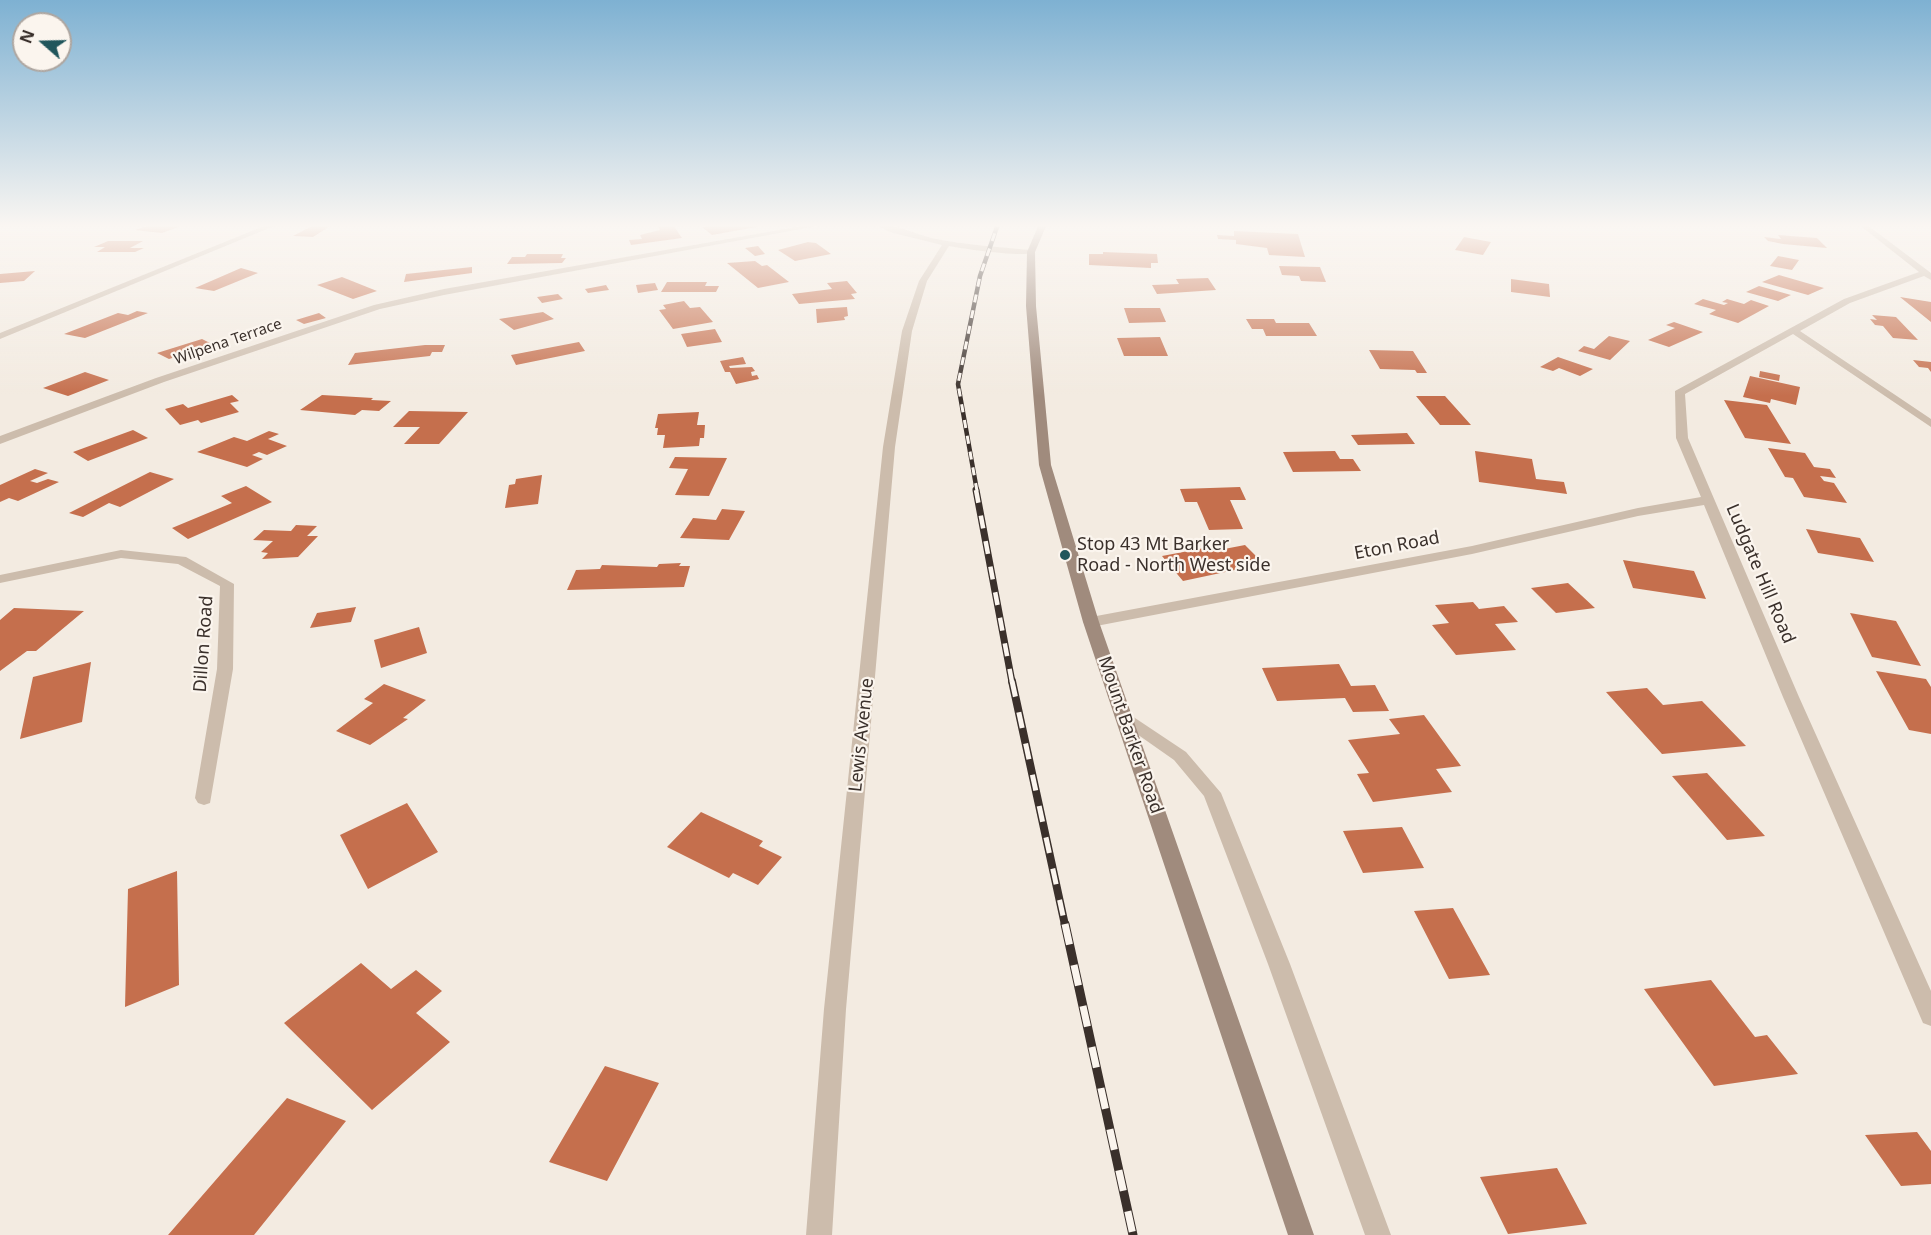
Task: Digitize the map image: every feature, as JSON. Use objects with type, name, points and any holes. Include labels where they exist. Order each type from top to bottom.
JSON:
[{"type":"main road","name":"Mount Barker Road","points":[[1032,282],[1035,368],[1045,465],[1091,622],[1301,1235]]},
{"type":"street","points":[[0,336],[133,282]]},
{"type":"street","name":"Wilpena Terrace","points":[[0,440],[160,380],[377,307],[502,282]]},
{"type":"street","name":"Lewis Avenue","points":[[819,1235],[835,1010],[889,447],[907,331],[923,282]]},
{"type":"street","name":"Ludgate Hill Road","points":[[1907,282],[1847,301],[1679,393],[1683,438],[1708,500],[1931,1016]]},
{"type":"street","points":[[1793,330],[1931,424]]},
{"type":"street","name":"Eton Road","points":[[1091,622],[1472,549],[1638,512],[1708,500]]},
{"type":"street","name":"Dillon Road","points":[[0,579],[122,554],[181,560],[227,584],[225,669],[204,798]]},
{"type":"street","points":[[1123,716],[1180,756],[1212,793],[1279,964],[1378,1235]]},
{"type":"building","points":[[210,282],[237,282],[214,291],[195,288]]},
{"type":"building","points":[[328,282],[354,282],[377,291],[353,299],[317,285]]},
{"type":"building","points":[[667,282],[707,282],[705,286],[719,286],[716,292],[661,292]]},
{"type":"building","points":[[750,282],[789,282],[758,288]]},
{"type":"building","points":[[848,282],[857,293],[851,294],[855,299],[799,304],[792,294],[832,289],[827,283]]},
{"type":"building","points":[[1178,282],[1210,282],[1216,290],[1157,294],[1152,285],[1179,284]]},
{"type":"building","points":[[1511,282],[1531,282],[1549,284],[1550,297],[1511,292]]},
{"type":"building","points":[[1762,282],[1802,282],[1824,288],[1808,295]]},
{"type":"building","points":[[655,283],[658,290],[638,293],[636,285]]},
{"type":"building","points":[[606,285],[609,290],[588,293],[585,289]]},
{"type":"building","points":[[1759,286],[1791,295],[1778,301],[1746,292]]},
{"type":"building","points":[[558,294],[563,299],[542,303],[537,297]]},
{"type":"building","points":[[1900,297],[1931,302],[1931,322]]},
{"type":"building","points":[[1703,299],[1724,305],[1728,303],[1722,302],[1727,299],[1744,304],[1751,300],[1769,306],[1738,323],[1709,314],[1716,310],[1694,304]]},
{"type":"building","points":[[684,301],[690,308],[700,307],[713,322],[673,329],[659,310],[666,309],[663,305]]},
{"type":"building","points":[[847,307],[848,316],[844,317],[845,320],[817,323],[816,309]]},
{"type":"building","points":[[1124,308],[1160,308],[1166,322],[1129,323]]},
{"type":"building","points":[[137,311],[148,313],[85,338],[64,334],[118,313],[128,315]]},
{"type":"building","points":[[543,312],[554,319],[514,330],[499,319]]},
{"type":"building","points":[[319,313],[326,318],[304,324],[296,320]]},
{"type":"building","points":[[1872,315],[1896,317],[1918,340],[1893,338],[1883,326],[1875,325],[1870,319],[1877,320]]},
{"type":"building","points":[[1246,319],[1274,319],[1276,323],[1309,323],[1317,336],[1266,336],[1263,329],[1252,329]]},
{"type":"building","points":[[1674,322],[1703,332],[1669,347],[1648,340],[1675,328],[1666,325]]},
{"type":"building","points":[[715,329],[722,342],[687,347],[681,334]]},
{"type":"building","points":[[1609,336],[1630,341],[1610,360],[1578,351],[1584,346],[1594,349]]},
{"type":"building","points":[[1160,337],[1168,356],[1124,356],[1117,338]]},
{"type":"building","points":[[202,339],[214,345],[169,359],[157,353]]},
{"type":"building","points":[[579,342],[585,351],[516,365],[511,355]]},
{"type":"building","points":[[445,345],[442,352],[432,352],[430,356],[348,365],[355,353]]},
{"type":"building","points":[[1369,350],[1413,351],[1427,373],[1417,373],[1415,370],[1380,369]]},
{"type":"building","points":[[743,357],[746,364],[729,366],[730,368],[752,367],[755,371],[751,372],[752,376],[757,375],[759,379],[736,384],[730,372],[725,372],[720,361]]},
{"type":"building","points":[[1558,357],[1593,369],[1580,376],[1559,368],[1553,371],[1540,367]]},
{"type":"building","points":[[1913,360],[1931,362],[1931,372],[1928,368],[1919,367]]},
{"type":"building","points":[[1760,371],[1780,375],[1779,381],[1759,377]]},
{"type":"building","points":[[85,372],[109,380],[68,396],[43,388]]},
{"type":"building","points":[[1750,376],[1800,387],[1796,405],[1771,399],[1770,403],[1743,397]]},
{"type":"building","points":[[232,395],[239,401],[230,403],[239,412],[201,423],[198,420],[180,425],[165,409],[183,404],[188,408]]},
{"type":"building","points":[[322,395],[391,401],[379,411],[362,410],[355,415],[300,410]]},
{"type":"building","points":[[1416,396],[1445,396],[1471,425],[1440,425]]},
{"type":"building","points":[[1724,400],[1767,405],[1791,444],[1745,438]]},
{"type":"building","points":[[409,411],[468,412],[439,444],[404,444],[420,427],[393,427]]},
{"type":"building","points":[[699,412],[697,425],[705,425],[704,438],[700,438],[699,446],[663,448],[665,435],[657,435],[658,428],[655,428],[658,414]]},
{"type":"building","points":[[133,430],[148,438],[88,461],[73,452]]},
{"type":"building","points":[[269,431],[279,434],[268,439],[287,446],[267,455],[259,452],[252,455],[263,459],[247,467],[197,452],[234,437],[247,441]]},
{"type":"building","points":[[1407,433],[1415,444],[1358,445],[1351,435]]},
{"type":"building","points":[[1768,448],[1805,453],[1814,467],[1830,469],[1836,478],[1820,476],[1824,481],[1834,483],[1847,503],[1804,497],[1793,478],[1785,477]]},
{"type":"building","points":[[1335,451],[1340,459],[1353,459],[1361,471],[1293,472],[1283,452]]},
{"type":"building","points":[[1475,451],[1532,459],[1536,479],[1564,482],[1567,494],[1479,482]]},
{"type":"building","points":[[675,457],[727,458],[709,496],[675,495],[688,469],[669,468]]},
{"type":"building","points":[[35,469],[48,473],[30,481],[37,483],[48,479],[59,482],[18,501],[9,498],[0,502],[0,485]]},
{"type":"building","points":[[150,472],[174,479],[120,507],[109,503],[83,517],[69,513]]},
{"type":"building","points":[[542,475],[538,504],[505,508],[509,485],[515,484],[516,479]]},
{"type":"building","points":[[246,486],[272,502],[188,539],[172,528],[232,503],[221,496]]},
{"type":"building","points":[[1240,487],[1246,500],[1230,500],[1243,529],[1209,530],[1197,502],[1185,502],[1180,489]]},
{"type":"building","points":[[722,509],[745,511],[729,540],[680,538],[693,518],[716,520]]},
{"type":"building","points":[[296,525],[317,526],[307,536],[318,536],[298,557],[262,559],[268,553],[261,552],[273,541],[253,540],[264,530],[291,531]]},
{"type":"building","points":[[1806,529],[1860,538],[1874,562],[1818,553]]},
{"type":"building","points":[[1245,545],[1259,559],[1240,564],[1244,568],[1183,581],[1162,556],[1215,546],[1219,550]]},
{"type":"building","points":[[1623,560],[1694,571],[1706,599],[1633,588]]},
{"type":"building","points":[[681,563],[679,566],[690,566],[684,587],[567,590],[576,570],[600,569],[602,565],[657,567],[659,564]]},
{"type":"building","points":[[1568,583],[1595,608],[1556,613],[1531,588]]},
{"type":"building","points":[[1473,602],[1479,609],[1504,606],[1518,622],[1495,624],[1516,650],[1456,655],[1432,625],[1449,623],[1435,605]]},
{"type":"building","points":[[356,607],[351,622],[310,628],[317,613]]},
{"type":"building","points":[[14,608],[84,611],[36,651],[27,651],[0,671],[0,620]]},
{"type":"building","points":[[1850,613],[1896,621],[1921,666],[1872,657]]},
{"type":"building","points":[[419,627],[427,653],[381,668],[374,640]]},
{"type":"building","points":[[91,662],[82,722],[20,739],[33,677]]},
{"type":"building","points":[[1339,664],[1351,686],[1375,685],[1389,711],[1353,712],[1345,698],[1277,701],[1262,668]]},
{"type":"building","points":[[1876,671],[1926,679],[1931,687],[1931,734],[1909,730]]},
{"type":"building","points":[[384,684],[426,700],[403,718],[408,719],[370,745],[336,731],[373,703],[364,699]]},
{"type":"building","points":[[1647,688],[1663,705],[1702,701],[1746,746],[1662,754],[1606,692]]},
{"type":"building","points":[[1424,715],[1461,766],[1436,769],[1452,792],[1373,802],[1357,774],[1369,773],[1348,740],[1400,734],[1389,719]]},
{"type":"building","points":[[1707,773],[1765,836],[1727,840],[1672,776]]},
{"type":"building","points":[[407,803],[438,852],[368,889],[340,835]]},
{"type":"building","points":[[701,812],[763,841],[759,846],[782,857],[758,885],[733,873],[729,878],[667,847]]},
{"type":"building","points":[[1402,827],[1424,868],[1363,873],[1343,831]]},
{"type":"building","points":[[177,871],[179,985],[125,1007],[128,889]]},
{"type":"building","points":[[1453,908],[1490,975],[1449,979],[1414,911]]},
{"type":"building","points":[[361,963],[391,989],[416,970],[442,991],[416,1013],[450,1042],[372,1110],[284,1023]]},
{"type":"building","points":[[1711,980],[1755,1037],[1767,1035],[1798,1074],[1714,1086],[1644,989]]},
{"type":"building","points":[[605,1066],[659,1083],[607,1181],[549,1162]]},
{"type":"building","points":[[287,1098],[346,1121],[254,1235],[168,1235]]},
{"type":"building","points":[[1917,1132],[1931,1151],[1931,1184],[1901,1186],[1865,1135]]},
{"type":"building","points":[[1557,1168],[1587,1224],[1508,1234],[1480,1177]]},
{"type":"railway","points":[[977,491],[958,384],[979,282]]},
{"type":"railway","points":[[976,490],[1012,682]]},
{"type":"railway","points":[[1012,681],[1065,925]]},
{"type":"railway","points":[[1065,924],[1133,1235]]},
{"type":"place","name":"Stop 43 Mt Barker Road - North West side","points":[[1065,555]]}]
